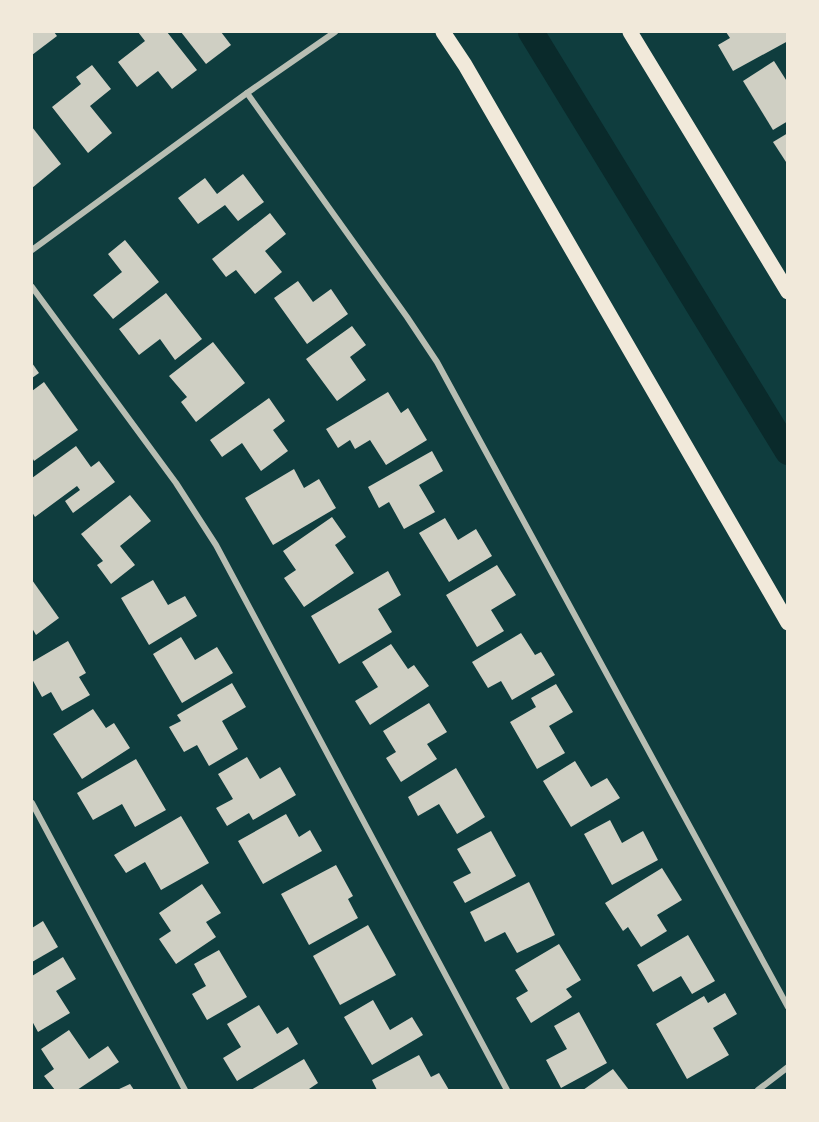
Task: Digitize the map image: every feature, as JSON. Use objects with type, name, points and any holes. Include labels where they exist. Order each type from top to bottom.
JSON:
[{"type":"main road","points":[[443,32],[465,65],[788,623]]},
{"type":"main road","points":[[630,32],[788,292]]},
{"type":"street","points":[[32,250],[246,93],[335,32]]},
{"type":"street","points":[[246,93],[437,362],[788,1007]]},
{"type":"street","points":[[32,287],[169,474],[216,545],[507,1090]]},
{"type":"street","points":[[32,803],[185,1090]]},
{"type":"street","points":[[758,1090],[788,1067]]},
{"type":"building","points":[[32,32],[54,32],[57,36],[32,55]]},
{"type":"building","points":[[138,32],[167,32],[197,70],[172,89],[158,71],[137,87],[118,62],[145,41]]},
{"type":"building","points":[[181,32],[221,32],[231,45],[206,64]]},
{"type":"building","points":[[726,32],[788,32],[788,41],[733,71],[718,45],[730,38]]},
{"type":"building","points":[[774,61],[788,83],[788,121],[773,130],[743,81]]},
{"type":"building","points":[[92,65],[111,89],[90,106],[112,133],[88,153],[52,107],[81,84],[76,77]]},
{"type":"building","points":[[32,127],[61,164],[32,188]]},
{"type":"building","points":[[788,133],[788,165],[773,142]]},
{"type":"building","points":[[243,174],[264,202],[238,221],[225,205],[198,224],[178,198],[205,178],[217,194]]},
{"type":"building","points":[[270,213],[286,234],[265,251],[282,272],[255,294],[236,270],[226,277],[212,259]]},
{"type":"building","points":[[125,240],[159,282],[113,319],[93,295],[122,272],[108,254]]},
{"type":"building","points":[[298,281],[313,302],[331,289],[348,314],[307,344],[274,298]]},
{"type":"building","points":[[166,293],[202,339],[175,360],[160,339],[139,355],[119,329]]},
{"type":"building","points":[[352,326],[366,345],[350,357],[366,380],[337,401],[306,359]]},
{"type":"building","points":[[213,342],[245,383],[196,422],[181,402],[187,397],[169,376]]},
{"type":"building","points":[[32,363],[39,373],[32,378]]},
{"type":"building","points":[[44,382],[78,430],[34,461],[32,457],[32,391]]},
{"type":"building","points":[[388,392],[401,413],[408,408],[427,440],[386,465],[370,440],[355,449],[350,440],[338,448],[326,429]]},
{"type":"building","points":[[269,398],[285,421],[273,430],[288,451],[261,471],[242,443],[222,457],[210,440]]},
{"type":"building","points":[[76,446],[91,467],[99,461],[115,482],[73,513],[65,501],[80,490],[77,486],[35,517],[32,512],[32,478]]},
{"type":"building","points":[[432,451],[443,471],[419,485],[435,512],[404,529],[389,502],[379,508],[368,487]]},
{"type":"building","points":[[294,469],[304,488],[319,479],[336,508],[273,545],[245,498]]},
{"type":"building","points":[[130,495],[151,521],[120,546],[135,565],[111,584],[97,565],[103,561],[81,534]]},
{"type":"building","points":[[332,517],[346,537],[335,545],[354,573],[304,607],[284,578],[296,570],[283,551]]},
{"type":"building","points":[[445,518],[458,540],[476,529],[492,556],[449,582],[419,533]]},
{"type":"building","points":[[497,565],[516,595],[491,610],[504,631],[477,647],[446,595]]},
{"type":"building","points":[[388,571],[401,595],[378,609],[392,632],[339,664],[311,616]]},
{"type":"building","points":[[32,580],[59,618],[36,635],[32,628]]},
{"type":"building","points":[[153,580],[168,605],[185,596],[197,616],[149,645],[121,598]]},
{"type":"building","points":[[521,633],[535,655],[541,652],[555,675],[512,700],[501,681],[488,688],[472,662]]},
{"type":"building","points":[[181,637],[195,660],[217,647],[233,673],[182,703],[153,654]]},
{"type":"building","points":[[68,641],[86,673],[79,677],[90,695],[62,711],[51,692],[42,697],[32,679],[32,662]]},
{"type":"building","points":[[391,644],[408,669],[414,665],[429,686],[370,725],[355,701],[378,687],[362,662]]},
{"type":"building","points":[[232,683],[246,707],[222,721],[238,749],[209,766],[197,745],[184,752],[169,727],[181,721],[177,715]]},
{"type":"building","points":[[556,684],[573,712],[549,726],[565,753],[537,769],[510,722],[536,707],[531,698]]},
{"type":"building","points":[[429,703],[447,732],[427,744],[437,759],[401,782],[386,758],[396,752],[383,731]]},
{"type":"building","points":[[93,709],[106,728],[114,723],[130,748],[82,779],[53,734]]},
{"type":"building","points":[[247,757],[260,779],[280,767],[296,795],[253,820],[249,813],[227,826],[216,808],[233,799],[218,774]]},
{"type":"building","points":[[136,759],[166,810],[135,827],[122,804],[93,820],[77,793]]},
{"type":"building","points":[[575,761],[591,787],[607,778],[620,798],[571,827],[543,781]]},
{"type":"building","points":[[456,768],[485,817],[457,834],[439,804],[418,816],[408,797]]},
{"type":"building","points":[[286,814],[299,837],[310,830],[322,851],[263,884],[238,841]]},
{"type":"building","points":[[181,816],[209,863],[161,890],[145,862],[126,873],[114,855]]},
{"type":"building","points":[[610,820],[622,843],[643,831],[658,860],[612,885],[584,834]]},
{"type":"building","points":[[491,831],[516,876],[465,903],[453,882],[471,873],[457,849]]},
{"type":"building","points":[[336,865],[353,896],[348,899],[358,918],[309,945],[281,894]]},
{"type":"building","points":[[662,868],[682,900],[657,915],[667,931],[641,947],[628,927],[623,931],[605,903]]},
{"type":"building","points":[[529,882],[555,935],[517,953],[505,932],[485,942],[470,912]]},
{"type":"building","points":[[202,884],[221,913],[206,922],[216,937],[176,964],[159,939],[171,931],[159,913]]},
{"type":"building","points":[[43,921],[58,947],[32,962],[32,928]]},
{"type":"building","points":[[368,925],[396,975],[340,1005],[313,956]]},
{"type":"building","points":[[688,935],[715,981],[692,994],[681,976],[653,992],[637,965]]},
{"type":"building","points":[[559,944],[581,980],[566,989],[572,997],[531,1023],[516,998],[528,991],[515,970]]},
{"type":"building","points":[[219,950],[247,997],[207,1020],[192,994],[206,986],[194,964]]},
{"type":"building","points":[[63,957],[76,979],[56,991],[70,1013],[38,1032],[32,1021],[32,976]]},
{"type":"building","points":[[725,993],[737,1014],[713,1028],[729,1055],[687,1079],[656,1024],[704,996],[708,1003]]},
{"type":"building","points":[[373,1000],[390,1030],[412,1017],[423,1035],[372,1065],[344,1017]]},
{"type":"building","points":[[259,1005],[277,1034],[288,1027],[298,1044],[237,1081],[223,1058],[241,1047],[227,1024]]},
{"type":"building","points":[[579,1012],[607,1063],[561,1088],[546,1060],[567,1049],[554,1026]]},
{"type":"building","points":[[69,1030],[89,1059],[108,1046],[119,1062],[77,1090],[55,1090],[44,1076],[54,1069],[41,1049]]},
{"type":"building","points":[[419,1055],[431,1077],[439,1073],[449,1090],[377,1090],[372,1080]]},
{"type":"building","points":[[304,1059],[318,1083],[310,1090],[251,1090]]},
{"type":"building","points":[[613,1069],[629,1090],[583,1090]]},
{"type":"building","points":[[130,1084],[134,1090],[117,1090]]},
{"type":"waterway","points":[[531,32],[788,452]]}]
